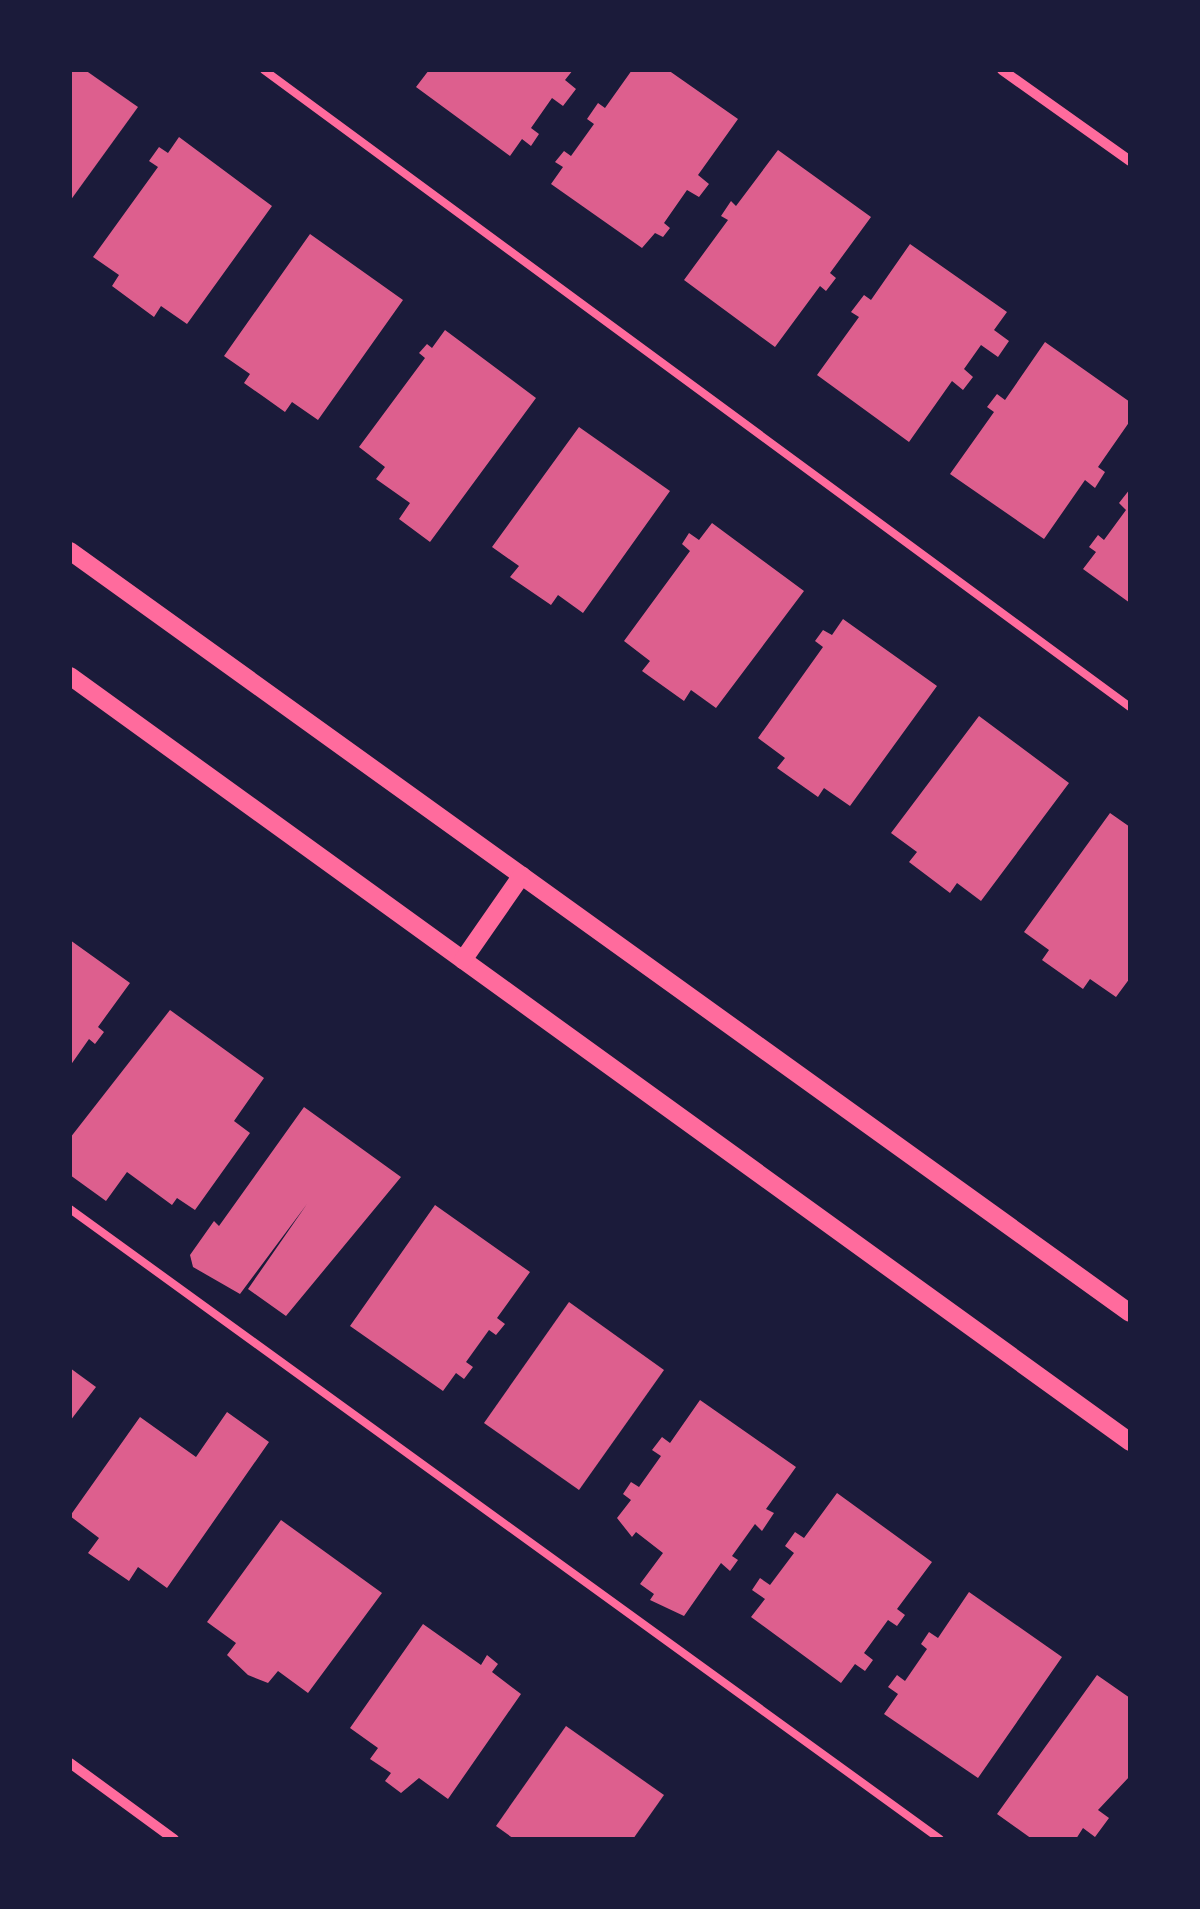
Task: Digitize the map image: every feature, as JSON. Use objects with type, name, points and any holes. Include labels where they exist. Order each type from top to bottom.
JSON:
[{"type":"street","points":[[1002,70],[1130,162]]},
{"type":"street","points":[[70,550],[1130,1313]]},
{"type":"street","points":[[70,676],[1130,1442]]},
{"type":"street","points":[[463,960],[522,876]]},
{"type":"street","points":[[70,1763],[174,1839]]},
{"type":"lane","points":[[264,70],[1130,707]]},
{"type":"lane","points":[[70,1209],[940,1839]]},
{"type":"building","points":[[70,70],[85,70],[138,107],[70,201]]},
{"type":"building","points":[[429,70],[573,70],[565,80],[576,89],[563,106],[552,98],[531,128],[539,134],[531,146],[522,139],[510,156],[416,87]]},
{"type":"building","points":[[632,70],[668,70],[738,119],[698,175],[709,184],[699,197],[687,190],[664,223],[670,228],[663,237],[655,233],[642,248],[551,184],[563,167],[555,162],[564,151],[571,156],[594,124],[587,119],[598,103],[605,108]]},
{"type":"building","points":[[179,137],[272,206],[187,324],[161,306],[154,317],[112,286],[119,275],[93,257],[158,167],[149,161],[159,147],[168,153]]},
{"type":"building","points":[[778,150],[871,217],[830,273],[836,278],[826,291],[820,286],[775,347],[684,280],[728,220],[721,216],[731,201],[736,206]]},
{"type":"building","points":[[310,234],[403,300],[318,420],[292,402],[285,412],[244,383],[250,374],[224,356]]},
{"type":"building","points":[[910,244],[1007,312],[994,330],[1009,341],[998,357],[981,345],[964,369],[973,377],[963,390],[952,381],[909,442],[817,375],[859,317],[851,312],[864,295],[871,300]]},
{"type":"building","points":[[445,330],[536,398],[430,542],[399,519],[410,503],[376,479],[385,467],[359,447],[425,358],[419,353],[427,344],[432,348]]},
{"type":"building","points":[[1045,342],[1130,402],[1130,421],[1098,467],[1105,472],[1095,488],[1085,480],[1044,539],[950,474],[994,412],[987,407],[997,394],[1005,400]]},
{"type":"building","points":[[579,427],[670,491],[583,613],[558,595],[551,605],[510,577],[519,566],[492,547]]},
{"type":"building","points":[[1130,489],[1130,603],[1083,569],[1096,552],[1089,547],[1098,535],[1104,540],[1126,510],[1119,503]]},
{"type":"building","points":[[712,523],[804,591],[716,708],[691,690],[684,701],[642,671],[650,661],[624,641],[690,551],[682,544],[689,533],[699,540]]},
{"type":"building","points":[[843,619],[937,686],[850,806],[824,788],[818,797],[777,768],[785,758],[758,738],[823,647],[815,641],[823,630],[832,635]]},
{"type":"building","points":[[979,716],[1069,783],[981,901],[957,883],[950,893],[909,862],[917,852],[891,833]]},
{"type":"building","points":[[1110,813],[1130,827],[1130,978],[1116,997],[1090,979],[1083,989],[1042,960],[1049,950],[1024,932]]},
{"type":"building","points":[[70,940],[130,983],[98,1027],[104,1032],[95,1044],[89,1039],[70,1066]]},
{"type":"building","points":[[170,1010],[264,1078],[234,1121],[250,1133],[195,1210],[177,1198],[172,1205],[127,1172],[106,1201],[70,1175],[70,1138]]},
{"type":"building","points":[[304,1107],[401,1177],[286,1316],[248,1289],[307,1204],[240,1294],[193,1267],[190,1255],[214,1221],[219,1226]]},
{"type":"building","points":[[435,1205],[530,1272],[497,1318],[505,1324],[496,1335],[489,1330],[466,1362],[473,1367],[464,1379],[456,1373],[443,1391],[350,1326]]},
{"type":"building","points":[[569,1302],[664,1370],[579,1490],[484,1423]]},
{"type":"building","points":[[70,1368],[96,1387],[70,1421]]},
{"type":"building","points":[[700,1400],[796,1467],[766,1509],[774,1513],[762,1531],[755,1524],[732,1556],[738,1560],[730,1571],[721,1563],[684,1616],[650,1600],[654,1594],[640,1584],[663,1553],[636,1532],[632,1537],[617,1518],[631,1500],[623,1494],[631,1482],[639,1487],[661,1456],[652,1450],[662,1437],[670,1443]]},
{"type":"building","points":[[227,1412],[269,1442],[167,1588],[138,1567],[129,1581],[88,1553],[99,1538],[70,1516],[140,1417],[196,1457]]},
{"type":"building","points":[[837,1493],[932,1562],[897,1609],[905,1615],[897,1626],[888,1620],[864,1653],[873,1660],[865,1671],[855,1664],[841,1683],[751,1617],[765,1599],[752,1590],[760,1578],[770,1585],[794,1553],[785,1546],[795,1532],[804,1538]]},
{"type":"building","points":[[281,1520],[382,1593],[308,1693],[278,1671],[268,1683],[248,1675],[227,1655],[236,1643],[207,1622]]},
{"type":"building","points":[[969,1592],[1062,1657],[978,1778],[884,1714],[898,1694],[888,1687],[897,1675],[905,1681],[927,1649],[921,1644],[929,1632],[938,1638]]},
{"type":"building","points":[[423,1624],[481,1665],[487,1655],[498,1664],[492,1672],[521,1694],[448,1799],[419,1778],[401,1793],[385,1781],[391,1773],[370,1759],[378,1748],[350,1728]]},
{"type":"building","points":[[1097,1675],[1130,1698],[1130,1776],[1098,1810],[1109,1818],[1095,1837],[1083,1828],[1076,1839],[1032,1839],[997,1814]]},
{"type":"building","points":[[566,1726],[664,1795],[633,1839],[514,1839],[496,1826]]}]
